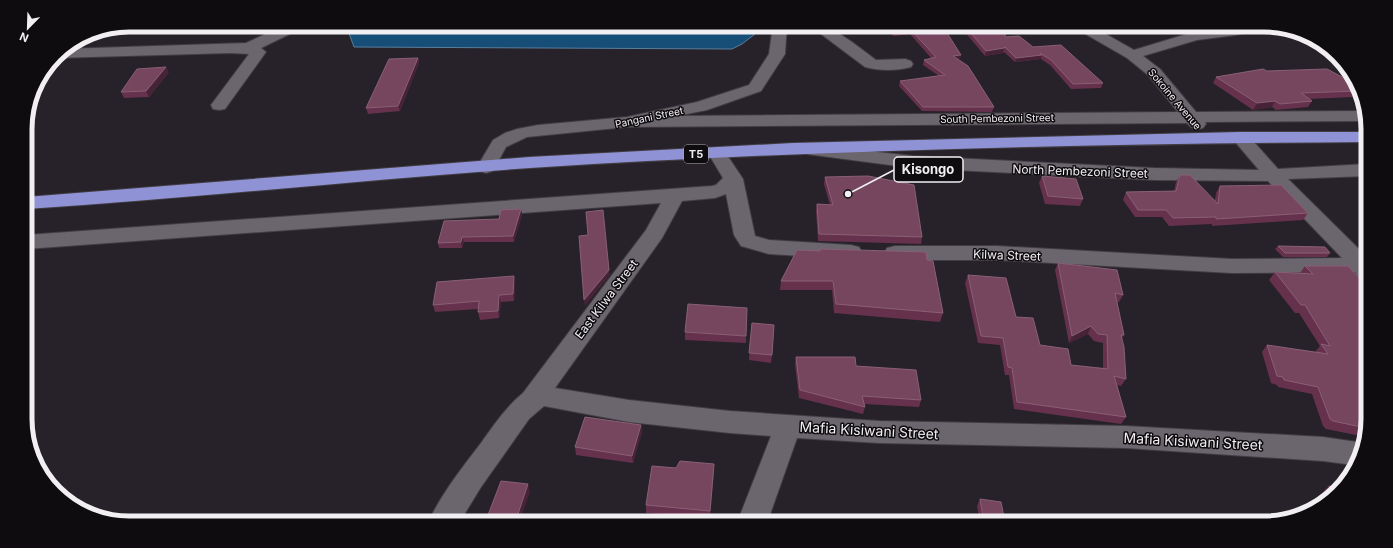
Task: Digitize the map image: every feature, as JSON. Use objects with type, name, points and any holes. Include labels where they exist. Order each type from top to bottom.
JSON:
[{"type":"highway","name":"T5","points":[[32,203],[486,167],[792,148],[1240,137],[1361,138]]},
{"type":"street","points":[[68,54],[248,48],[282,32]]},
{"type":"street","name":"Pangani Street","points":[[486,167],[499,144],[511,137],[538,130],[626,122],[701,106],[755,88],[777,54],[779,32]]},
{"type":"street","points":[[827,32],[848,45],[870,64],[905,64]]},
{"type":"street","name":"Sokoine Avenue","points":[[1092,32],[1132,55],[1154,72],[1192,116],[1206,138]]},
{"type":"street","points":[[1132,55],[1196,32]]},
{"type":"street","points":[[219,105],[258,52],[248,48]]},
{"type":"street","name":"South Pembezoni Street","points":[[626,122],[1192,116],[1360,116]]},
{"type":"street","points":[[1240,137],[1273,175],[1361,264]]},
{"type":"street","name":"North Pembezoni Street","points":[[792,148],[913,162],[1154,174],[1255,176],[1304,172],[1361,170]]},
{"type":"street","name":"Kilwa Street","points":[[717,153],[733,180],[744,235],[748,241],[769,247],[876,252],[997,253],[1232,266],[1361,269]]},
{"type":"street","points":[[32,242],[675,196],[715,192],[724,189],[733,180]]},
{"type":"street","name":"East Kilwa Street","points":[[532,400],[655,233],[675,196]]},
{"type":"street","name":"Mafia Kisiwani Street","points":[[532,400],[543,396],[629,411],[730,422],[879,432],[1126,437],[1323,449],[1355,453]]},
{"type":"street","points":[[447,516],[471,478],[520,411],[532,400]]},
{"type":"street","points":[[755,516],[788,426]]},
{"type":"water","points":[[349,32],[755,32],[755,34],[742,44],[732,49],[354,47]]},
{"type":"building","points":[[913,32],[946,32],[961,55],[953,56],[968,66],[994,107],[923,107],[900,81],[945,75],[924,60],[936,57]]},
{"type":"building","points":[[970,32],[1005,32],[1005,37],[1019,36],[1033,47],[1061,45],[1103,83],[1073,84],[1051,60],[1040,53],[1042,55],[1016,58],[1005,47],[986,51]]},
{"type":"building","points":[[418,58],[398,106],[366,108],[389,59]]},
{"type":"building","points":[[166,67],[146,91],[121,92],[137,69]]},
{"type":"building","points":[[1263,69],[1267,71],[1327,69],[1348,80],[1354,91],[1301,93],[1312,101],[1280,104],[1275,101],[1257,103],[1216,77]]},
{"type":"building","points":[[1180,175],[1190,175],[1218,204],[1220,186],[1281,185],[1308,213],[1216,219],[1216,217],[1173,218],[1166,210],[1138,210],[1126,192],[1176,191]]},
{"type":"building","points":[[868,176],[914,185],[922,237],[819,234],[817,204],[833,205],[825,177]]},
{"type":"building","points":[[1042,176],[1076,179],[1083,199],[1048,196]]},
{"type":"building","points":[[521,209],[513,236],[462,237],[461,242],[438,243],[444,221],[499,219],[501,210]]},
{"type":"building","points":[[603,210],[609,270],[584,300],[579,236],[588,235],[586,212]]},
{"type":"building","points":[[1278,246],[1325,247],[1330,253],[1285,253]]},
{"type":"building","points":[[820,249],[926,252],[927,260],[933,261],[943,313],[836,304],[833,281],[781,281],[797,250],[820,251]]},
{"type":"building","points":[[1058,263],[1117,270],[1123,295],[1115,293],[1124,335],[1121,335],[1124,347],[1126,379],[1114,376],[1126,417],[1017,402],[1012,368],[1008,367],[1003,338],[981,336],[968,275],[1006,278],[1016,317],[1033,318],[1040,345],[1068,349],[1071,365],[1108,369],[1107,335],[1098,334],[1091,326],[1072,336]]},
{"type":"building","points":[[1305,266],[1348,266],[1361,280],[1360,427],[1330,419],[1318,387],[1284,380],[1283,377],[1277,376],[1267,345],[1328,354],[1321,344],[1330,346],[1305,305],[1301,305],[1275,272],[1313,274]]},
{"type":"building","points":[[514,276],[513,294],[499,295],[498,311],[478,312],[479,301],[433,305],[437,282]]},
{"type":"building","points":[[688,304],[747,308],[746,336],[685,332]]},
{"type":"building","points":[[752,323],[774,325],[772,355],[749,353]]},
{"type":"building","points":[[796,357],[855,357],[856,366],[916,370],[921,400],[862,396],[865,407],[800,390]]},
{"type":"building","points":[[585,417],[641,425],[632,456],[575,447]]},
{"type":"building","points":[[680,461],[714,464],[710,511],[646,505],[652,466],[676,468]]},
{"type":"building","points":[[501,481],[528,484],[517,516],[488,516]]},
{"type":"building","points":[[980,499],[1001,502],[1004,516],[983,516]]},
{"type":"place","name":"Kisongo","points":[[848,194]]}]
